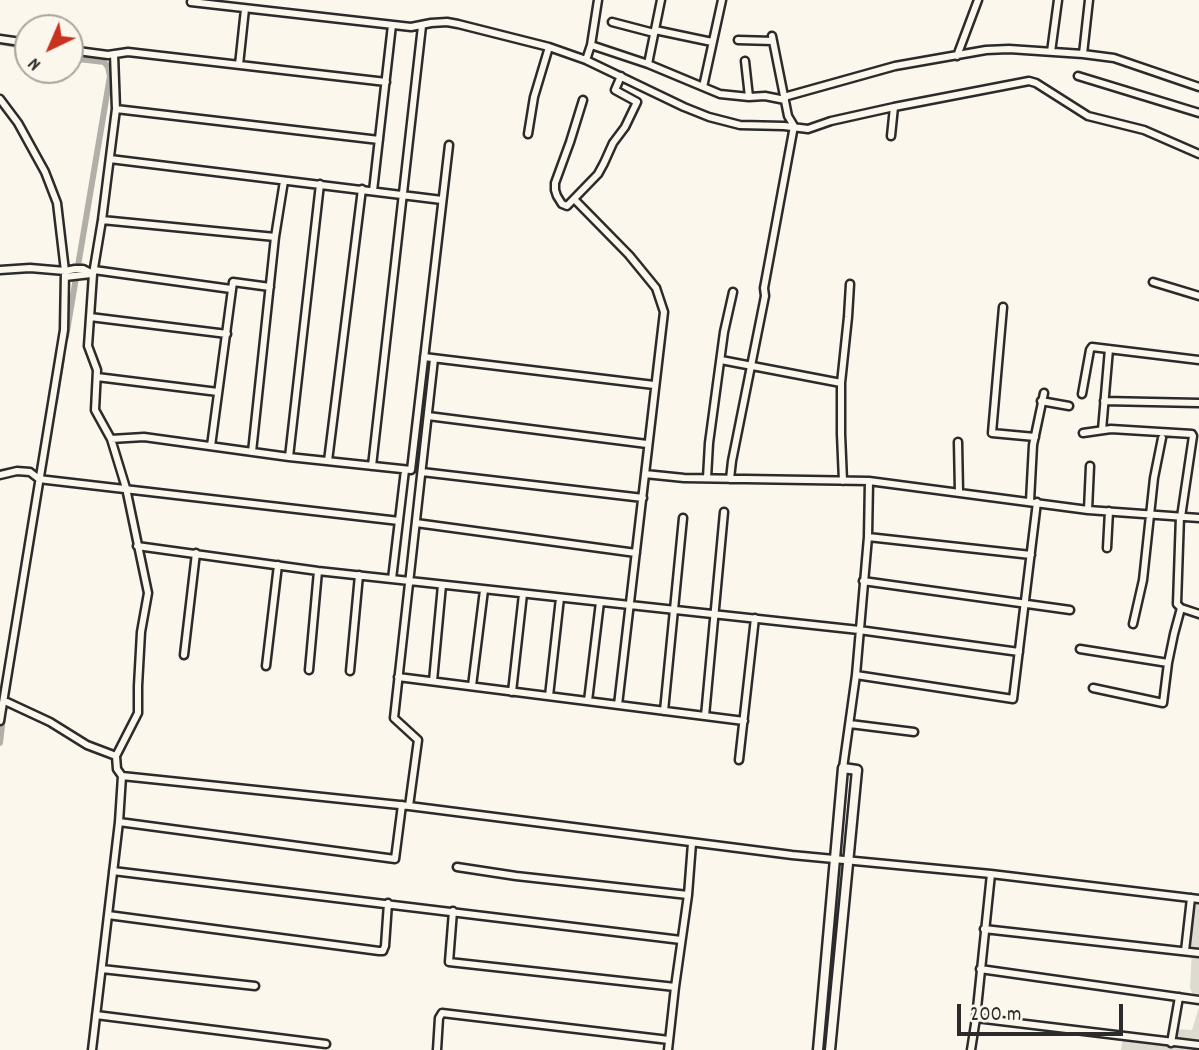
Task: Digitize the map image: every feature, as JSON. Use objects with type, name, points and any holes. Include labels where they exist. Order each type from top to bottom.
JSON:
[{"type":"main road","points":[[818,1050],[844,768],[857,769],[830,1050]]},
{"type":"street","points":[[586,60],[592,45],[598,0]]},
{"type":"street","points":[[648,64],[661,0]]},
{"type":"street","points":[[703,87],[722,0]]},
{"type":"street","points":[[957,55],[978,0]]},
{"type":"street","points":[[1051,52],[1058,0]]},
{"type":"street","points":[[1083,54],[1089,0]]},
{"type":"street","points":[[191,2],[411,27],[431,23],[458,24],[549,47],[586,60],[684,107],[740,125],[794,126],[808,129],[894,107],[1029,81],[1088,116],[1144,130],[1199,154]]},
{"type":"street","points":[[239,65],[246,9]]},
{"type":"street","points":[[612,22],[712,42]]},
{"type":"street","points":[[373,191],[392,25]]},
{"type":"street","points":[[372,466],[422,26]]},
{"type":"street","points":[[730,479],[794,126],[788,116],[772,39],[738,40]]},
{"type":"street","points":[[592,45],[648,64],[720,94],[749,97],[784,99],[895,66],[986,50],[1009,49],[1114,58],[1199,87]]},
{"type":"street","points":[[528,134],[534,97],[549,47]]},
{"type":"street","points":[[84,52],[108,55],[128,52],[386,82]]},
{"type":"street","points":[[92,1050],[119,822],[122,776],[117,769],[116,756],[138,713],[141,632],[148,593],[126,488],[111,439],[95,410],[97,370],[88,346],[93,272],[116,109],[114,54]]},
{"type":"street","points":[[745,61],[749,97]]},
{"type":"street","points":[[583,100],[555,183],[555,190],[562,204],[567,206],[598,174],[637,102],[615,90],[621,76]]},
{"type":"street","points":[[1078,76],[1199,113]]},
{"type":"street","points":[[0,99],[18,123],[45,172],[57,203],[65,274],[64,330],[0,721]]},
{"type":"street","points":[[891,136],[894,107]]},
{"type":"street","points":[[116,109],[379,141]]},
{"type":"street","points":[[111,439],[144,437],[409,471],[449,145]]},
{"type":"street","points":[[110,159],[442,200]]},
{"type":"street","points":[[252,452],[275,237],[284,181]]},
{"type":"street","points":[[289,457],[320,184]]},
{"type":"street","points":[[328,461],[362,189]]},
{"type":"street","points":[[575,200],[629,255],[656,288],[664,312],[618,705]]},
{"type":"street","points":[[102,220],[275,237]]},
{"type":"street","points":[[0,271],[30,268],[65,274],[93,272],[231,289]]},
{"type":"street","points":[[211,446],[233,282],[270,287]]},
{"type":"street","points":[[1153,282],[1199,296]]},
{"type":"street","points":[[843,481],[841,383],[850,284]]},
{"type":"street","points":[[707,478],[724,332],[733,292]]},
{"type":"street","points":[[1003,307],[992,433],[1035,437]]},
{"type":"street","points":[[90,317],[227,334]]},
{"type":"street","points":[[1082,394],[1090,348],[1199,360]]},
{"type":"street","points":[[1102,430],[1110,349]]},
{"type":"street","points":[[424,357],[654,385]]},
{"type":"street","points":[[119,822],[395,859],[418,740],[394,718],[434,359]]},
{"type":"street","points":[[721,360],[841,383]]},
{"type":"street","points":[[97,377],[218,392]]},
{"type":"street","points":[[856,675],[1013,699],[1031,555],[1033,445],[1042,397],[1069,406]]},
{"type":"street","points":[[1104,401],[1199,403]]},
{"type":"street","points":[[428,416],[648,444]]},
{"type":"street","points":[[1083,433],[1111,429],[1192,434],[1181,517],[1177,604],[1199,614]]},
{"type":"street","points":[[1133,624],[1143,580],[1154,478],[1163,438]]},
{"type":"street","points":[[958,442],[959,492]]},
{"type":"street","points":[[1088,510],[1090,466]]},
{"type":"street","points":[[392,579],[405,470]]},
{"type":"street","points":[[0,475],[30,471],[39,479],[399,521]]},
{"type":"street","points":[[422,472],[643,498]]},
{"type":"street","points":[[645,474],[684,478],[869,481],[1088,510],[1199,518]]},
{"type":"street","points":[[844,768],[856,675],[868,537],[869,481]]},
{"type":"street","points":[[1107,548],[1109,511]]},
{"type":"street","points":[[705,716],[724,512]]},
{"type":"street","points":[[664,711],[683,518]]},
{"type":"street","points":[[416,523],[636,553]]},
{"type":"street","points":[[868,537],[1031,555]]},
{"type":"street","points":[[137,546],[409,582],[755,618],[1019,652]]},
{"type":"street","points":[[184,655],[196,553]]},
{"type":"street","points":[[266,666],[278,565]]},
{"type":"street","points":[[309,670],[318,571]]},
{"type":"street","points":[[350,671],[359,575]]},
{"type":"street","points":[[863,581],[1070,610]]},
{"type":"street","points":[[433,681],[442,585]]},
{"type":"street","points":[[472,686],[484,590]]},
{"type":"street","points":[[512,692],[523,594]]},
{"type":"street","points":[[549,696],[560,598]]},
{"type":"street","points":[[588,701],[600,602]]},
{"type":"street","points":[[1093,688],[1163,703],[1168,663],[1181,608]]},
{"type":"street","points":[[739,760],[755,618]]},
{"type":"street","points":[[1080,649],[1168,663]]},
{"type":"street","points":[[398,677],[744,721]]},
{"type":"street","points":[[4,700],[50,722],[87,745],[116,756]]},
{"type":"street","points":[[849,724],[914,732]]},
{"type":"street","points":[[122,776],[406,806],[836,860],[990,874],[1199,899]]},
{"type":"street","points":[[668,1050],[692,843]]},
{"type":"street","points":[[457,867],[688,895]]},
{"type":"street","points":[[113,871],[681,940]]},
{"type":"street","points":[[971,1050],[990,874]]},
{"type":"street","points":[[1185,951],[1191,898]]},
{"type":"street","points":[[108,915],[383,951],[388,903]]},
{"type":"street","points":[[453,911],[449,962],[675,987]]},
{"type":"street","points":[[984,929],[1199,953]]},
{"type":"street","points":[[102,968],[255,986]]},
{"type":"street","points":[[980,970],[1199,1000]]},
{"type":"street","points":[[1171,1043],[1179,997]]},
{"type":"street","points":[[437,1050],[439,1018],[442,1013],[669,1041]]},
{"type":"street","points":[[96,1015],[326,1044]]},
{"type":"street","points":[[976,1018],[1199,1045]]},
{"type":"shaded area","points":[[1191,898],[1199,899],[1199,998],[1193,995],[1190,988],[1192,949],[1184,948]]},
{"type":"shaded area","points":[[1199,1007],[1199,1050],[1121,1050],[1124,1032],[1175,1039],[1177,1029],[1192,1030]]},
{"type":"waterway","points":[[0,42],[14,44]]},
{"type":"waterway","points":[[66,337],[110,76],[104,62],[84,60]]},
{"type":"waterway","points":[[55,402],[62,358]]},
{"type":"waterway","points":[[0,743],[3,717]]}]
